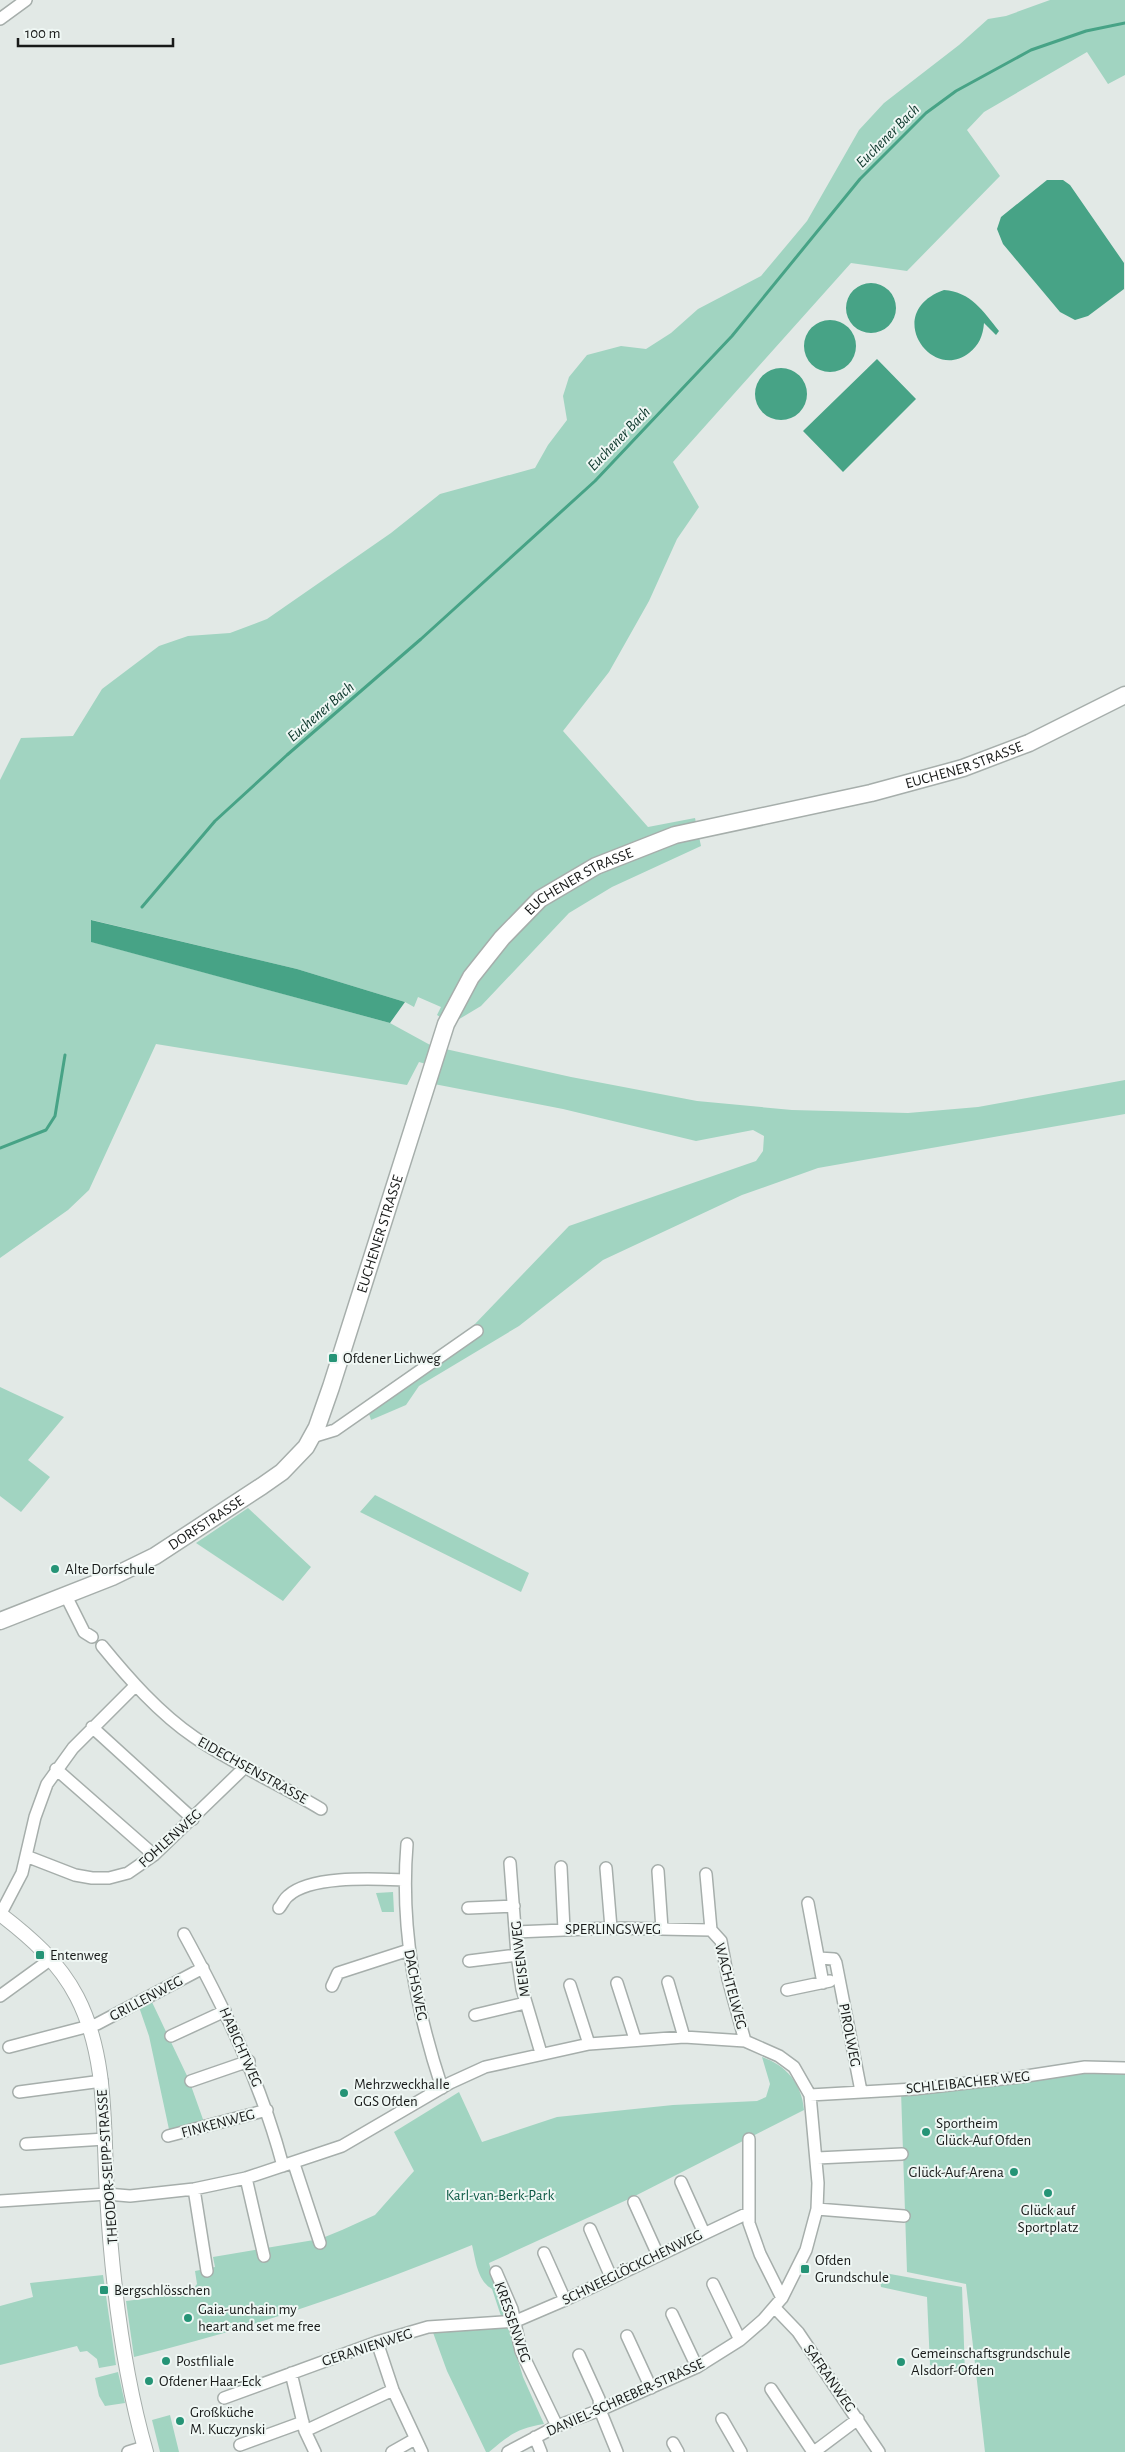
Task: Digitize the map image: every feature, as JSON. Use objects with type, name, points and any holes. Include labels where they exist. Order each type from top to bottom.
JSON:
[{"type":"main road","name":"EUCHENER STRASSE","points":[[331,1387],[446,1024],[471,977],[502,938],[540,899],[596,866],[675,835],[871,793],[963,768],[1029,743],[1125,695]]},
{"type":"main road","name":"DORFSTRASSE","points":[[0,1621],[66,1596],[155,1556],[198,1530],[282,1472],[303,1451],[312,1437],[331,1387]]},
{"type":"street","points":[[0,19],[26,0]]},
{"type":"street","points":[[312,1437],[336,1430],[477,1331]]},
{"type":"street","points":[[66,1596],[84,1632],[92,1637]]},
{"type":"street","name":"EIDECHSENSTRASSE","points":[[102,1646],[135,1686],[193,1736],[244,1768],[321,1809]]},
{"type":"street","points":[[0,1915],[22,1873],[35,1816],[47,1784],[56,1769],[92,1728],[135,1686]]},
{"type":"street","points":[[92,1728],[193,1819]]},
{"type":"street","name":"FOHLENWEG","points":[[26,1856],[75,1875],[92,1878],[109,1878],[128,1873],[154,1855],[244,1768]]},
{"type":"street","points":[[56,1769],[154,1855]]},
{"type":"street","name":"DACHSWEG","points":[[407,1844],[405,1880],[409,1950],[419,2006],[442,2088]]},
{"type":"street","name":"MEISENWEG","points":[[510,1863],[517,1955],[525,2003],[540,2053]]},
{"type":"street","points":[[561,1867],[564,1930]]},
{"type":"street","points":[[606,1868],[612,1928]]},
{"type":"street","points":[[658,1871],[662,1929]]},
{"type":"street","name":"WACHTELWEG","points":[[706,1874],[711,1930],[721,1941],[728,1979],[745,2041]]},
{"type":"street","points":[[279,1908],[288,1895],[314,1883],[347,1880],[405,1880]]},
{"type":"street","points":[[808,1903],[823,1983]]},
{"type":"street","points":[[468,1908],[514,1906]]},
{"type":"street","name":"THEODOR-SEIPP-STRASSE","points":[[0,1915],[27,1935],[51,1959],[77,1996],[88,2025],[102,2081],[107,2194],[118,2321],[126,2368],[145,2449]]},
{"type":"street","name":"SPERLINGSWEG","points":[[516,1932],[612,1928],[711,1930]]},
{"type":"street","name":"HABICHTWEG","points":[[184,1934],[249,2061],[320,2244]]},
{"type":"street","points":[[332,1986],[338,1973],[409,1950]]},
{"type":"street","points":[[469,1961],[517,1955]]},
{"type":"street","name":"PIROLWEG","points":[[819,1958],[834,1959],[861,2091]]},
{"type":"street","points":[[0,1996],[51,1959]]},
{"type":"street","name":"GRILLENWEG","points":[[10,2047],[97,2024],[203,1968]]},
{"type":"street","points":[[788,1990],[839,1980]]},
{"type":"street","points":[[617,1982],[635,2039]]},
{"type":"street","points":[[668,1982],[684,2036]]},
{"type":"street","points":[[570,1985],[590,2044]]},
{"type":"street","points":[[475,2015],[525,2003]]},
{"type":"street","points":[[171,2036],[225,2011]]},
{"type":"street","points":[[0,2201],[107,2194],[130,2196],[194,2189],[246,2178],[342,2146],[442,2088],[485,2067],[540,2053],[590,2044],[684,2036],[745,2041],[779,2056],[794,2067],[810,2095]]},
{"type":"street","points":[[192,2081],[249,2061]]},
{"type":"street","name":"SCHLEIBACHER WEG","points":[[810,2095],[937,2087],[1086,2067],[1125,2068]]},
{"type":"street","points":[[19,2092],[102,2081]]},
{"type":"street","name":"DANIEL-SCHREBER-STRASSE","points":[[508,2452],[556,2426],[600,2410],[697,2367],[740,2340],[775,2308],[806,2250],[817,2209],[817,2158],[810,2095]]},
{"type":"street","name":"FINKENWEG","points":[[168,2136],[267,2110]]},
{"type":"street","points":[[26,2144],[105,2139]]},
{"type":"street","points":[[749,2139],[749,2223],[760,2254],[782,2298]]},
{"type":"street","points":[[817,2158],[902,2154]]},
{"type":"street","points":[[246,2178],[264,2256]]},
{"type":"street","points":[[681,2182],[704,2233]]},
{"type":"street","points":[[194,2189],[207,2271]]},
{"type":"street","points":[[634,2202],[658,2255]]},
{"type":"street","points":[[817,2209],[904,2216]]},
{"type":"street","name":"SCHNEEGLÖCKCHENWEG","points":[[516,2321],[565,2300],[748,2213]]},
{"type":"street","points":[[590,2229],[611,2277]]},
{"type":"street","points":[[544,2253],[565,2300]]},
{"type":"street","name":"KRESSENWEG","points":[[496,2272],[516,2321],[521,2351],[556,2426]]},
{"type":"street","points":[[713,2284],[740,2340]]},
{"type":"street","name":"SAFRANWEG","points":[[775,2308],[798,2332],[879,2452]]},
{"type":"street","points":[[672,2314],[697,2367]]},
{"type":"street","name":"GERANIENWEG","points":[[224,2398],[377,2342],[428,2327],[516,2321]]},
{"type":"street","points":[[627,2336],[651,2388]]},
{"type":"street","points":[[377,2342],[393,2390],[422,2452]]},
{"type":"street","points":[[579,2355],[599,2399],[600,2410],[618,2452]]},
{"type":"street","points":[[291,2373],[304,2426],[315,2452]]},
{"type":"street","points":[[771,2389],[814,2452],[858,2419]]},
{"type":"street","points":[[240,2445],[304,2426],[393,2390]]},
{"type":"street","points":[[722,2419],[741,2452]]},
{"type":"street","points":[[535,2436],[541,2452]]},
{"type":"street","points":[[392,2452],[415,2439]]},
{"type":"street","points":[[128,2452],[145,2449]]},
{"type":"green space","points":[[1050,0],[1125,0],[1125,75],[1108,84],[1087,52],[984,112],[967,130],[1000,176],[907,271],[851,263],[673,462],[699,507],[677,539],[649,601],[609,672],[563,731],[648,827],[695,818],[701,846],[612,887],[569,913],[481,1006],[451,1024],[437,1015],[441,1007],[418,997],[414,1007],[405,1002],[297,969],[92,920],[92,942],[390,1023],[432,1046],[426,1064],[419,1062],[407,1085],[156,1044],[89,1190],[68,1210],[0,1258],[0,780],[21,738],[73,736],[102,689],[159,646],[188,636],[230,633],[267,619],[391,533],[440,494],[535,468],[548,445],[567,420],[563,396],[569,377],[587,355],[621,346],[646,349],[671,333],[698,309],[761,276],[807,221],[859,130],[884,103],[959,45],[988,19],[1006,16]]},
{"type":"green space","points":[[441,1048],[571,1077],[697,1101],[792,1110],[908,1113],[978,1107],[1125,1080],[1125,1114],[818,1168],[742,1195],[603,1260],[519,1326],[419,1386],[406,1405],[371,1420],[365,1401],[473,1326],[569,1226],[756,1161],[763,1151],[764,1136],[753,1130],[696,1141],[563,1109],[434,1084]]},
{"type":"green space","points":[[0,1387],[64,1417],[28,1460],[50,1477],[21,1512],[0,1496]]},
{"type":"green space","points":[[375,1495],[529,1573],[521,1592],[360,1512]]},
{"type":"green space","points":[[248,1508],[311,1567],[283,1601],[196,1543]]},
{"type":"green space","points":[[393,1892],[394,1912],[382,1912],[376,1893]]},
{"type":"green space","points":[[151,2000],[189,2080],[205,2125],[170,2134],[149,2036],[139,2007]]},
{"type":"green space","name":"Karl-van-Berk-Park","points":[[762,2057],[778,2065],[791,2077],[800,2092],[804,2110],[631,2198],[489,2263],[523,2377],[544,2424],[514,2433],[489,2452],[486,2452],[447,2371],[431,2327],[503,2322],[492,2289],[483,2281],[480,2275],[472,2245],[389,2278],[263,2321],[134,2357],[126,2301],[190,2293],[197,2284],[195,2271],[215,2267],[213,2257],[320,2239],[375,2215],[414,2171],[394,2132],[459,2092],[482,2142],[557,2117],[673,2105],[757,2101],[766,2097],[770,2084]]},
{"type":"green space","points":[[1117,2070],[1125,2072],[1125,2452],[985,2452],[966,2284],[907,2272],[901,2091]]},
{"type":"green space","points":[[879,2272],[962,2287],[965,2373],[930,2365],[927,2297],[881,2287]]},
{"type":"green space","points":[[103,2275],[116,2365],[99,2368],[97,2359],[87,2351],[80,2352],[77,2346],[0,2365],[0,2306],[33,2297],[30,2283]]},
{"type":"green space","points":[[118,2372],[125,2403],[105,2406],[99,2396],[95,2378]]},
{"type":"green space","points":[[170,2415],[179,2452],[160,2452],[152,2420]]},
{"type":"shaded area","points":[[1047,180],[1063,180],[1070,185],[1124,263],[1124,289],[1088,316],[1075,320],[1060,312],[1003,244],[997,229],[1001,217]]},
{"type":"shaded area","points":[[866,283],[876,283],[889,290],[896,303],[896,313],[889,326],[876,333],[866,333],[857,329],[850,322],[846,313],[846,303],[850,294],[857,287]]},
{"type":"shaded area","points":[[944,290],[962,294],[976,304],[999,331],[996,335],[984,323],[983,332],[975,347],[969,353],[954,360],[940,359],[928,352],[919,341],[915,328],[916,313],[926,300]]},
{"type":"shaded area","points":[[830,320],[840,322],[848,328],[854,336],[856,346],[854,356],[848,364],[840,370],[830,372],[820,370],[812,364],[806,356],[804,346],[806,336],[812,328],[820,322]]},
{"type":"shaded area","points":[[877,359],[916,399],[843,472],[803,431]]},
{"type":"shaded area","points":[[781,368],[791,370],[799,376],[805,384],[807,394],[805,404],[799,412],[791,418],[781,420],[771,418],[763,412],[757,404],[755,394],[757,384],[763,376],[771,370]]},
{"type":"shaded area","points":[[91,920],[297,969],[405,1002],[390,1023],[91,942]]},
{"type":"waterway","name":"Euchener Bach","points":[[142,907],[215,821],[287,755],[421,639],[595,481],[732,336],[860,179],[926,113],[956,91],[1031,50],[1086,31],[1125,23]]},
{"type":"waterway","name":"Euchener Bach","points":[[0,1148],[46,1130],[55,1116],[65,1055]]},
{"type":"place","name":"Ofdener Lichweg","points":[[333,1358]]},
{"type":"place","name":"Alte Dorfschule","points":[[55,1569]]},
{"type":"place","name":"Entenweg","points":[[40,1955]]},
{"type":"place","name":"Mehrzweckhalle GGS Ofden","points":[[344,2093]]},
{"type":"place","name":"Sportheim Glück-Auf Ofden","points":[[926,2132]]},
{"type":"place","name":"Glück-Auf-Arena","points":[[1014,2172]]},
{"type":"place","name":"Glück auf Sportplatz","points":[[1048,2193]]},
{"type":"place","name":"Ofden Grundschule","points":[[805,2269]]},
{"type":"place","name":"Bergschlösschen","points":[[104,2290]]},
{"type":"place","name":"Gaia-unchain my heart and set me free","points":[[188,2318]]},
{"type":"place","name":"Postfiliale","points":[[166,2361]]},
{"type":"place","name":"Gemeinschaftsgrundschule Alsdorf-Ofden","points":[[901,2362]]},
{"type":"place","name":"Ofdener Haar-Eck","points":[[149,2381]]},
{"type":"place","name":"Großküche M. Kuczynski","points":[[180,2421]]}]
